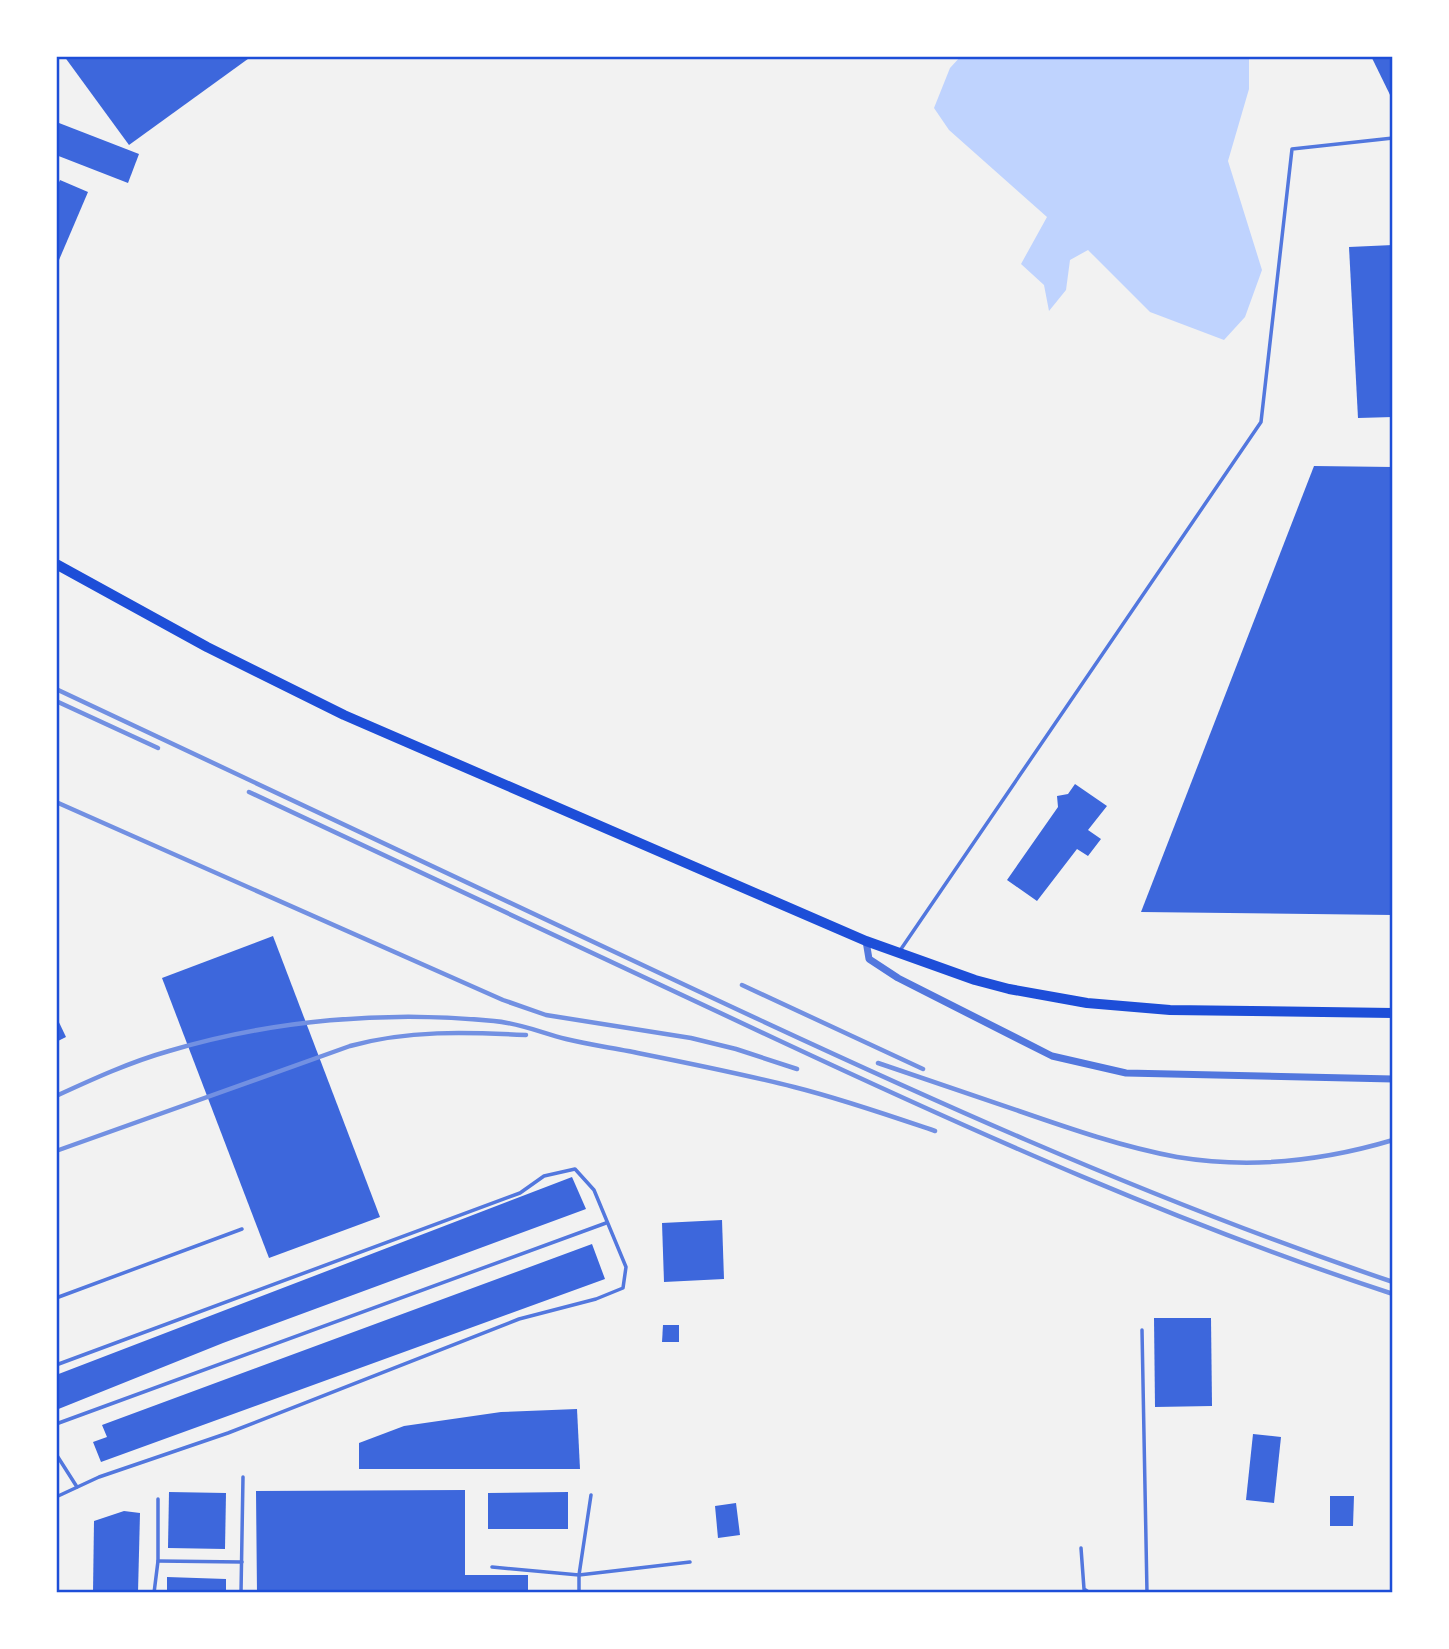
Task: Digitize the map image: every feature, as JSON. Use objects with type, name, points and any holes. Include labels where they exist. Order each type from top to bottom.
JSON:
[{"type":"main road","points":[[56,564],[207,647],[344,715],[866,941],[975,980],[1087,1003],[1170,1010],[1393,1013]]},
{"type":"street","points":[[866,941],[869,959],[898,978],[1052,1056],[1126,1073],[1393,1079]]},
{"type":"lane","points":[[898,953],[1261,422],[1292,149],[1393,138]]},
{"type":"lane","points":[[56,1365],[520,1193],[544,1176],[575,1169],[594,1190],[626,1267],[623,1288],[596,1299],[519,1319],[228,1433],[99,1477],[56,1497]]},
{"type":"lane","points":[[56,1424],[607,1223]]},
{"type":"lane","points":[[56,1298],[242,1228]]},
{"type":"lane","points":[[1142,1330],[1147,1593]]},
{"type":"lane","points":[[56,1454],[77,1487]]},
{"type":"lane","points":[[242,1593],[243,1477]]},
{"type":"lane","points":[[579,1593],[579,1575],[591,1495]]},
{"type":"lane","points":[[154,1593],[158,1561],[158,1499]]},
{"type":"lane","points":[[1081,1548],[1084,1588],[1090,1593]]},
{"type":"lane","points":[[158,1561],[242,1562]]},
{"type":"lane","points":[[492,1567],[579,1575],[690,1562]]},
{"type":"water","points":[[961,56],[1249,56],[1249,89],[1228,161],[1262,270],[1245,317],[1224,340],[1150,312],[1088,250],[1070,260],[1066,290],[1049,311],[1044,285],[1021,264],[1047,217],[949,130],[934,108],[950,68]]},
{"type":"building","points":[[64,56],[252,56],[129,145]]},
{"type":"building","points":[[1371,56],[1393,56],[1393,101]]},
{"type":"building","points":[[59,123],[139,154],[128,183],[56,155],[56,132]]},
{"type":"building","points":[[60,180],[88,192],[56,267],[56,189]]},
{"type":"building","points":[[1393,245],[1393,417],[1358,418],[1349,247]]},
{"type":"building","points":[[1314,466],[1393,467],[1393,915],[1141,912]]},
{"type":"building","points":[[1075,784],[1107,806],[1088,830],[1101,839],[1088,856],[1077,849],[1037,901],[1007,880],[1058,807],[1057,796],[1068,794]]},
{"type":"building","points":[[273,936],[380,1217],[269,1258],[162,978]]},
{"type":"building","points":[[56,1016],[66,1037],[56,1042]]},
{"type":"building","points":[[572,1177],[586,1209],[223,1343],[56,1410],[56,1375]]},
{"type":"building","points":[[722,1220],[724,1279],[664,1282],[662,1223]]},
{"type":"building","points":[[592,1244],[605,1279],[101,1462],[93,1442],[107,1437],[102,1425]]},
{"type":"building","points":[[1154,1318],[1211,1318],[1212,1406],[1155,1407]]},
{"type":"building","points":[[663,1325],[679,1325],[679,1342],[662,1342]]},
{"type":"building","points":[[577,1409],[580,1469],[359,1469],[359,1443],[404,1426],[501,1412]]},
{"type":"building","points":[[1253,1434],[1281,1437],[1274,1503],[1246,1500]]},
{"type":"building","points":[[465,1490],[465,1575],[528,1575],[528,1593],[257,1593],[256,1491]]},
{"type":"building","points":[[169,1492],[226,1493],[225,1549],[168,1548]]},
{"type":"building","points":[[568,1492],[568,1529],[488,1529],[488,1493]]},
{"type":"building","points":[[1330,1496],[1354,1496],[1353,1526],[1330,1526]]},
{"type":"building","points":[[736,1503],[740,1535],[718,1538],[715,1506]]},
{"type":"building","points":[[124,1511],[140,1513],[138,1593],[93,1593],[94,1521]]},
{"type":"building","points":[[167,1577],[226,1579],[226,1593],[167,1593]]},
{"type":"railway","points":[[56,689],[936,1101],[1208,1215],[1393,1282]]},
{"type":"railway","points":[[56,701],[158,748]]},
{"type":"railway","points":[[249,792],[853,1075],[1005,1143],[1236,1238],[1393,1294]]},
{"type":"railway","points":[[56,802],[503,1000],[546,1015],[691,1038],[797,1069]]},
{"type":"railway","points":[[742,985],[923,1069]]},
{"type":"railway","points":[[56,1096],[154,1055],[248,1032],[371,1017],[453,1018],[512,1024],[574,1041],[773,1082],[847,1102],[935,1131]]},
{"type":"railway","points":[[56,1151],[350,1046],[415,1035],[526,1035]]},
{"type":"railway","points":[[878,1063],[1078,1131],[1177,1157],[1204,1161],[1286,1161],[1340,1153],[1393,1140]]}]
